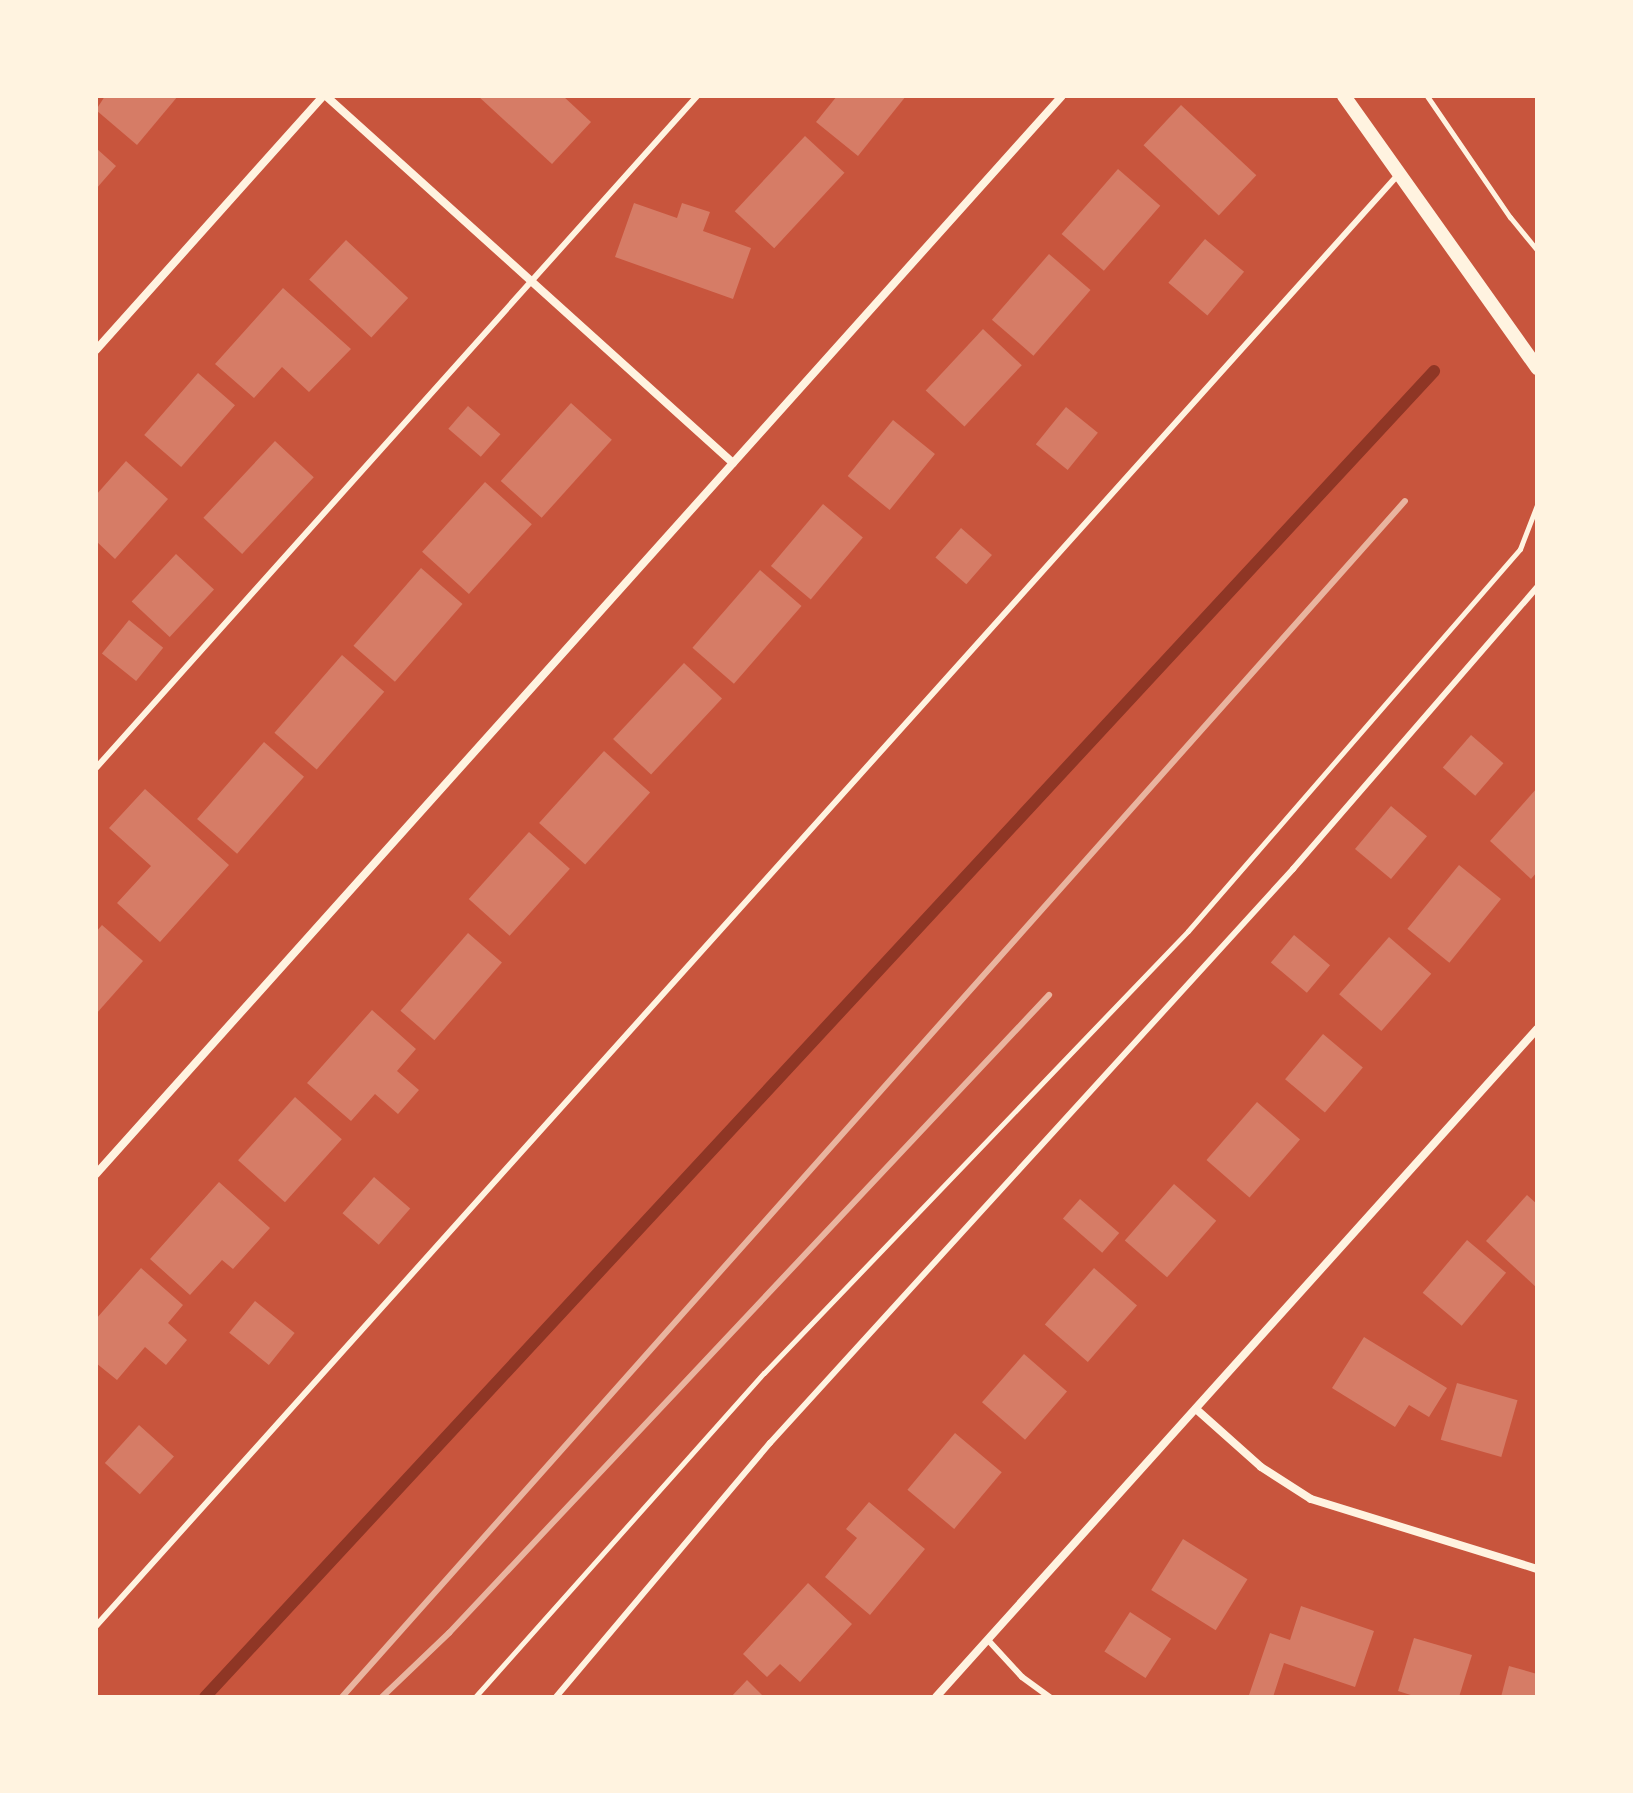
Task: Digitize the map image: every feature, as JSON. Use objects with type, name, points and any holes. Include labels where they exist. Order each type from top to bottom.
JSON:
[{"type":"street","points":[[96,350],[325,96],[733,463]]},
{"type":"street","points":[[96,1174],[1062,96]]},
{"type":"street","points":[[1344,96],[1537,368]]},
{"type":"street","points":[[936,1697],[1537,1029]]},
{"type":"street","points":[[1196,1409],[1261,1467],[1311,1499],[1537,1569]]},
{"type":"lane","points":[[96,768],[697,96]]},
{"type":"lane","points":[[96,1626],[1399,174]]},
{"type":"lane","points":[[556,1697],[770,1443],[1293,869],[1537,587]]},
{"type":"lane","points":[[988,1640],[1022,1677],[1050,1697]]},
{"type":"path","points":[[1427,96],[1510,217],[1537,250]]},
{"type":"path","points":[[475,1697],[764,1373],[1188,931],[1520,549],[1537,505]]},
{"type":"building","points":[[105,96],[178,96],[137,145],[96,110]]},
{"type":"building","points":[[478,96],[563,96],[591,122],[552,164]]},
{"type":"building","points":[[837,96],[906,96],[858,156],[816,122]]},
{"type":"building","points":[[1181,105],[1256,175],[1219,215],[1143,145]]},
{"type":"building","points":[[805,136],[844,173],[774,248],[735,211]]},
{"type":"building","points":[[96,148],[116,166],[96,189]]},
{"type":"building","points":[[1118,169],[1160,206],[1104,271],[1062,234]]},
{"type":"building","points":[[634,203],[677,218],[682,203],[710,212],[703,231],[751,248],[733,299],[615,257]]},
{"type":"building","points":[[1205,239],[1244,272],[1207,315],[1168,283]]},
{"type":"building","points":[[346,240],[408,298],[371,337],[309,279]]},
{"type":"building","points":[[1049,254],[1091,290],[1033,356],[992,320]]},
{"type":"building","points":[[283,288],[351,349],[309,392],[282,367],[254,398],[215,364]]},
{"type":"building","points":[[983,329],[1022,365],[964,427],[926,390]]},
{"type":"building","points":[[198,373],[235,405],[181,467],[144,435]]},
{"type":"building","points":[[571,403],[612,440],[542,518],[501,481]]},
{"type":"building","points":[[468,406],[500,434],[481,457],[448,429]]},
{"type":"building","points":[[1066,407],[1098,433],[1068,470],[1036,444]]},
{"type":"building","points":[[893,420],[935,454],[890,510],[848,476]]},
{"type":"building","points":[[275,441],[314,477],[242,554],[203,518]]},
{"type":"building","points":[[126,461],[168,499],[115,559],[96,541],[96,495]]},
{"type":"building","points":[[485,482],[532,524],[469,594],[422,552]]},
{"type":"building","points":[[823,504],[863,537],[811,599],[771,566]]},
{"type":"building","points":[[961,528],[992,555],[966,584],[935,557]]},
{"type":"building","points":[[176,554],[214,589],[170,637],[132,602]]},
{"type":"building","points":[[421,568],[463,604],[395,682],[353,646]]},
{"type":"building","points":[[760,570],[802,606],[734,684],[692,648]]},
{"type":"building","points":[[129,620],[163,648],[136,681],[102,653]]},
{"type":"building","points":[[342,655],[384,692],[317,769],[274,733]]},
{"type":"building","points":[[684,663],[722,698],[651,775],[613,739]]},
{"type":"building","points":[[1471,735],[1503,763],[1475,796],[1443,767]]},
{"type":"building","points":[[264,742],[304,777],[237,854],[197,819]]},
{"type":"building","points":[[604,751],[650,792],[585,865],[539,823]]},
{"type":"building","points":[[1537,788],[1537,872],[1531,879],[1490,841]]},
{"type":"building","points":[[145,789],[229,865],[160,942],[117,903],[151,866],[109,828]]},
{"type":"building","points":[[1391,806],[1427,836],[1391,879],[1355,849]]},
{"type":"building","points":[[529,832],[570,869],[510,936],[469,899]]},
{"type":"building","points":[[1459,865],[1501,899],[1449,963],[1407,929]]},
{"type":"building","points":[[102,925],[143,961],[96,1014],[96,932]]},
{"type":"building","points":[[468,933],[502,963],[434,1040],[400,1011]]},
{"type":"building","points":[[1294,935],[1330,965],[1307,993],[1271,963]]},
{"type":"building","points":[[1389,937],[1431,974],[1381,1031],[1339,994]]},
{"type":"building","points":[[372,1010],[416,1049],[397,1071],[419,1090],[398,1114],[375,1094],[351,1121],[307,1083]]},
{"type":"building","points":[[1323,1034],[1363,1067],[1325,1113],[1285,1079]]},
{"type":"building","points":[[295,1097],[342,1139],[285,1202],[238,1160]]},
{"type":"building","points":[[1257,1102],[1300,1139],[1250,1198],[1206,1160]]},
{"type":"building","points":[[374,1177],[410,1208],[379,1245],[343,1213]]},
{"type":"building","points":[[219,1182],[270,1228],[233,1269],[222,1260],[190,1295],[150,1259]]},
{"type":"building","points":[[1174,1184],[1216,1221],[1167,1277],[1125,1241]]},
{"type":"building","points":[[1527,1195],[1537,1204],[1537,1288],[1486,1241]]},
{"type":"building","points":[[1080,1199],[1119,1233],[1102,1253],[1063,1219]]},
{"type":"building","points":[[1467,1240],[1506,1273],[1462,1326],[1423,1293]]},
{"type":"building","points":[[141,1268],[183,1305],[168,1323],[187,1340],[166,1365],[145,1347],[117,1380],[96,1363],[96,1319]]},
{"type":"building","points":[[1094,1268],[1137,1305],[1088,1362],[1045,1325]]},
{"type":"building","points":[[255,1301],[295,1333],[269,1365],[229,1333]]},
{"type":"building","points":[[1364,1337],[1447,1388],[1429,1417],[1409,1405],[1395,1427],[1332,1388]]},
{"type":"building","points":[[1024,1354],[1067,1391],[1025,1440],[982,1402]]},
{"type":"building","points":[[1457,1383],[1518,1400],[1501,1457],[1441,1440]]},
{"type":"building","points":[[139,1425],[174,1456],[140,1494],[105,1463]]},
{"type":"building","points":[[955,1433],[1002,1472],[954,1529],[907,1490]]},
{"type":"building","points":[[869,1502],[925,1549],[870,1615],[825,1577],[857,1538],[846,1529]]},
{"type":"building","points":[[1183,1539],[1247,1579],[1216,1630],[1151,1590]]},
{"type":"building","points":[[808,1583],[852,1624],[800,1682],[780,1664],[767,1677],[743,1654]]},
{"type":"building","points":[[1301,1606],[1374,1631],[1355,1687],[1284,1663],[1273,1697],[1249,1695],[1270,1633],[1290,1640]]},
{"type":"building","points":[[1130,1612],[1171,1639],[1145,1678],[1104,1651]]},
{"type":"building","points":[[1414,1638],[1472,1655],[1459,1697],[1417,1697],[1398,1691]]},
{"type":"building","points":[[1509,1666],[1537,1674],[1537,1697],[1501,1697]]},
{"type":"building","points":[[747,1680],[764,1697],[731,1697]]},
{"type":"waterway","points":[[205,1697],[1434,371]]},
{"type":"railway","points":[[342,1697],[1405,501]]},
{"type":"railway","points":[[382,1697],[449,1633],[1049,995]]}]
